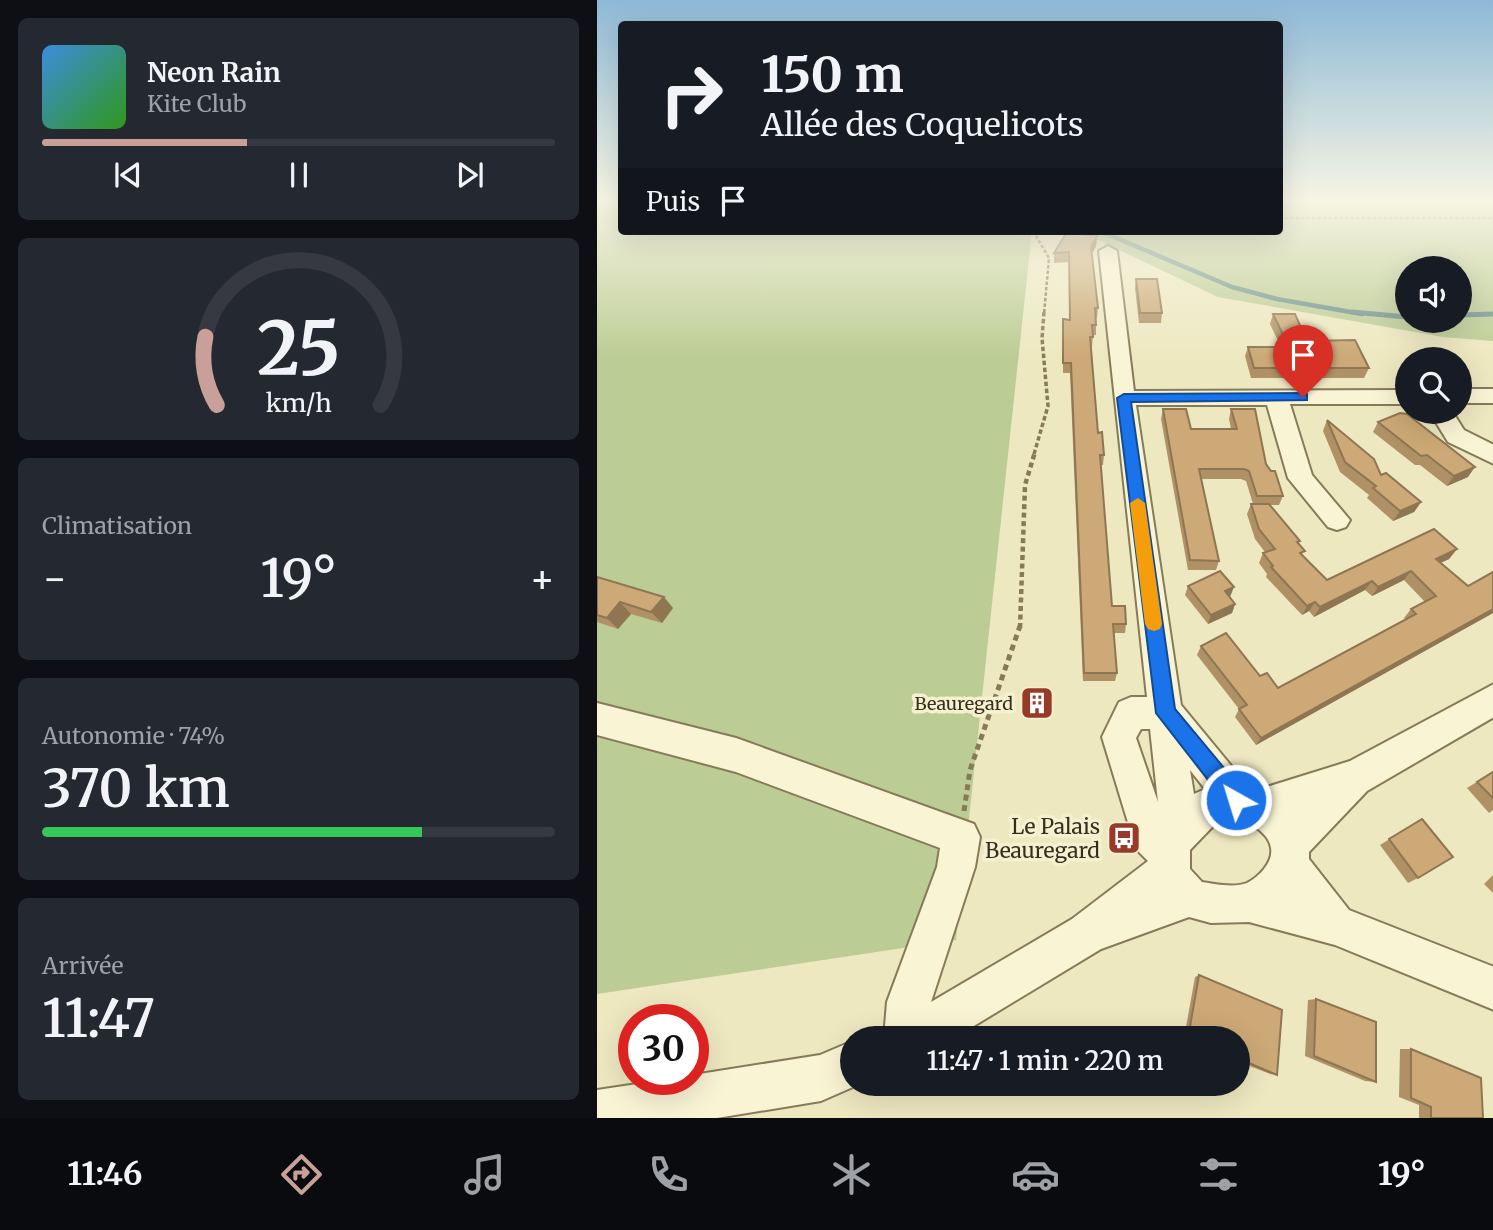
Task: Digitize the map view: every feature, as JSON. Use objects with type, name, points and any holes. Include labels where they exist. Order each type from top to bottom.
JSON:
[{"type":"street","points":[[1109,253],[1124,398],[1166,713],[1177,813],[1178,861]]},
{"type":"street","points":[[1472,396],[1493,396]]},
{"type":"street","points":[[1277,397],[1301,478],[1337,520]]},
{"type":"street","points":[[1124,398],[1395,397]]},
{"type":"street","points":[[1448,424],[1456,436],[1493,456]]},
{"type":"street","points":[[932,1026],[1087,934],[1178,861],[1216,803],[1248,803],[1357,777],[1493,699]]},
{"type":"street","points":[[1335,925],[1290,855],[1270,813],[1248,803],[1166,713],[1131,713],[1120,737],[1152,839],[1178,861],[1209,904],[1250,902],[1335,925],[1493,989]]},
{"type":"street","points":[[597,719],[736,755],[961,837],[956,867],[909,1002],[907,1026]]},
{"type":"street","points":[[1250,902],[1279,884],[1290,855],[1357,777]]},
{"type":"street","points":[[597,1114],[821,1078],[840,1070]]},
{"type":"path","points":[[961,837],[970,770],[1020,631],[1026,485],[1048,406],[1042,338],[1049,258],[1046,253]]},
{"type":"green space","points":[[597,253],[1030,253],[956,940],[597,994]]},
{"type":"green space","points":[[1126,253],[1493,253],[1493,341],[1420,333],[1472,333],[1472,256],[1395,256],[1395,328],[1218,297]]},
{"type":"building","points":[[1069,253],[1092,253],[1098,308],[1095,308],[1096,325],[1092,325],[1093,337],[1090,337],[1098,433],[1102,432],[1104,455],[1100,455],[1112,606],[1125,606],[1126,624],[1113,624],[1117,673],[1084,673],[1071,363],[1063,363],[1063,319],[1070,320]]},
{"type":"building","points":[[1136,279],[1157,279],[1162,313],[1140,313]]},
{"type":"building","points":[[1273,314],[1295,314],[1307,341],[1355,340],[1369,368],[1254,368],[1248,347],[1289,347]]},
{"type":"building","points":[[1163,409],[1186,409],[1191,429],[1237,429],[1231,409],[1255,409],[1266,464],[1271,471],[1275,471],[1283,496],[1257,496],[1249,471],[1244,469],[1199,469],[1219,561],[1190,560]]},
{"type":"building","points":[[1395,415],[1395,424],[1420,424],[1475,467],[1454,476],[1427,455],[1421,456],[1378,422]]},
{"type":"building","points":[[1327,420],[1374,459],[1381,475],[1386,473],[1421,502],[1400,511],[1373,488],[1376,486],[1345,462]]},
{"type":"building","points":[[1251,504],[1269,504],[1300,541],[1297,542],[1305,551],[1300,553],[1327,580],[1434,529],[1457,549],[1436,559],[1468,586],[1493,572],[1493,609],[1261,738],[1239,709],[1247,705],[1201,646],[1226,633],[1260,676],[1267,673],[1278,688],[1416,614],[1411,609],[1436,596],[1411,571],[1378,587],[1372,581],[1320,607],[1315,602],[1307,606],[1271,567],[1273,566],[1263,553],[1275,549],[1259,529]]},
{"type":"building","points":[[1220,571],[1234,587],[1225,591],[1235,604],[1211,615],[1188,586]]},
{"type":"building","points":[[597,577],[664,597],[651,612],[620,602],[607,618],[597,615]]},
{"type":"building","points":[[1493,772],[1493,798],[1477,782]]},
{"type":"building","points":[[1422,819],[1453,857],[1418,878],[1389,839]]},
{"type":"building","points":[[1199,975],[1282,1010],[1277,1075],[1250,1064],[1250,1026],[1190,1026]]},
{"type":"building","points":[[1316,999],[1376,1022],[1376,1082],[1314,1056]]},
{"type":"building","points":[[1411,1049],[1481,1078],[1483,1118],[1431,1118],[1431,1107],[1411,1098]]},
{"type":"waterway","points":[[1152,253],[1232,287],[1277,299],[1362,314]]},
{"type":"waterway","points":[[1352,312],[1395,316]]},
{"type":"waterway","points":[[1472,315],[1494,314]]},
{"type":"slow traffic","points":[[1138,503],[1154,624]]},
{"type":"place","name":"Beauregard","points":[[1037,703]]},
{"type":"place","name":"Le Palais Beauregard","points":[[1124,838]]},
{"type":"route","points":[[1236,800],[1166,713],[1124,398],[1303,397]]}]
